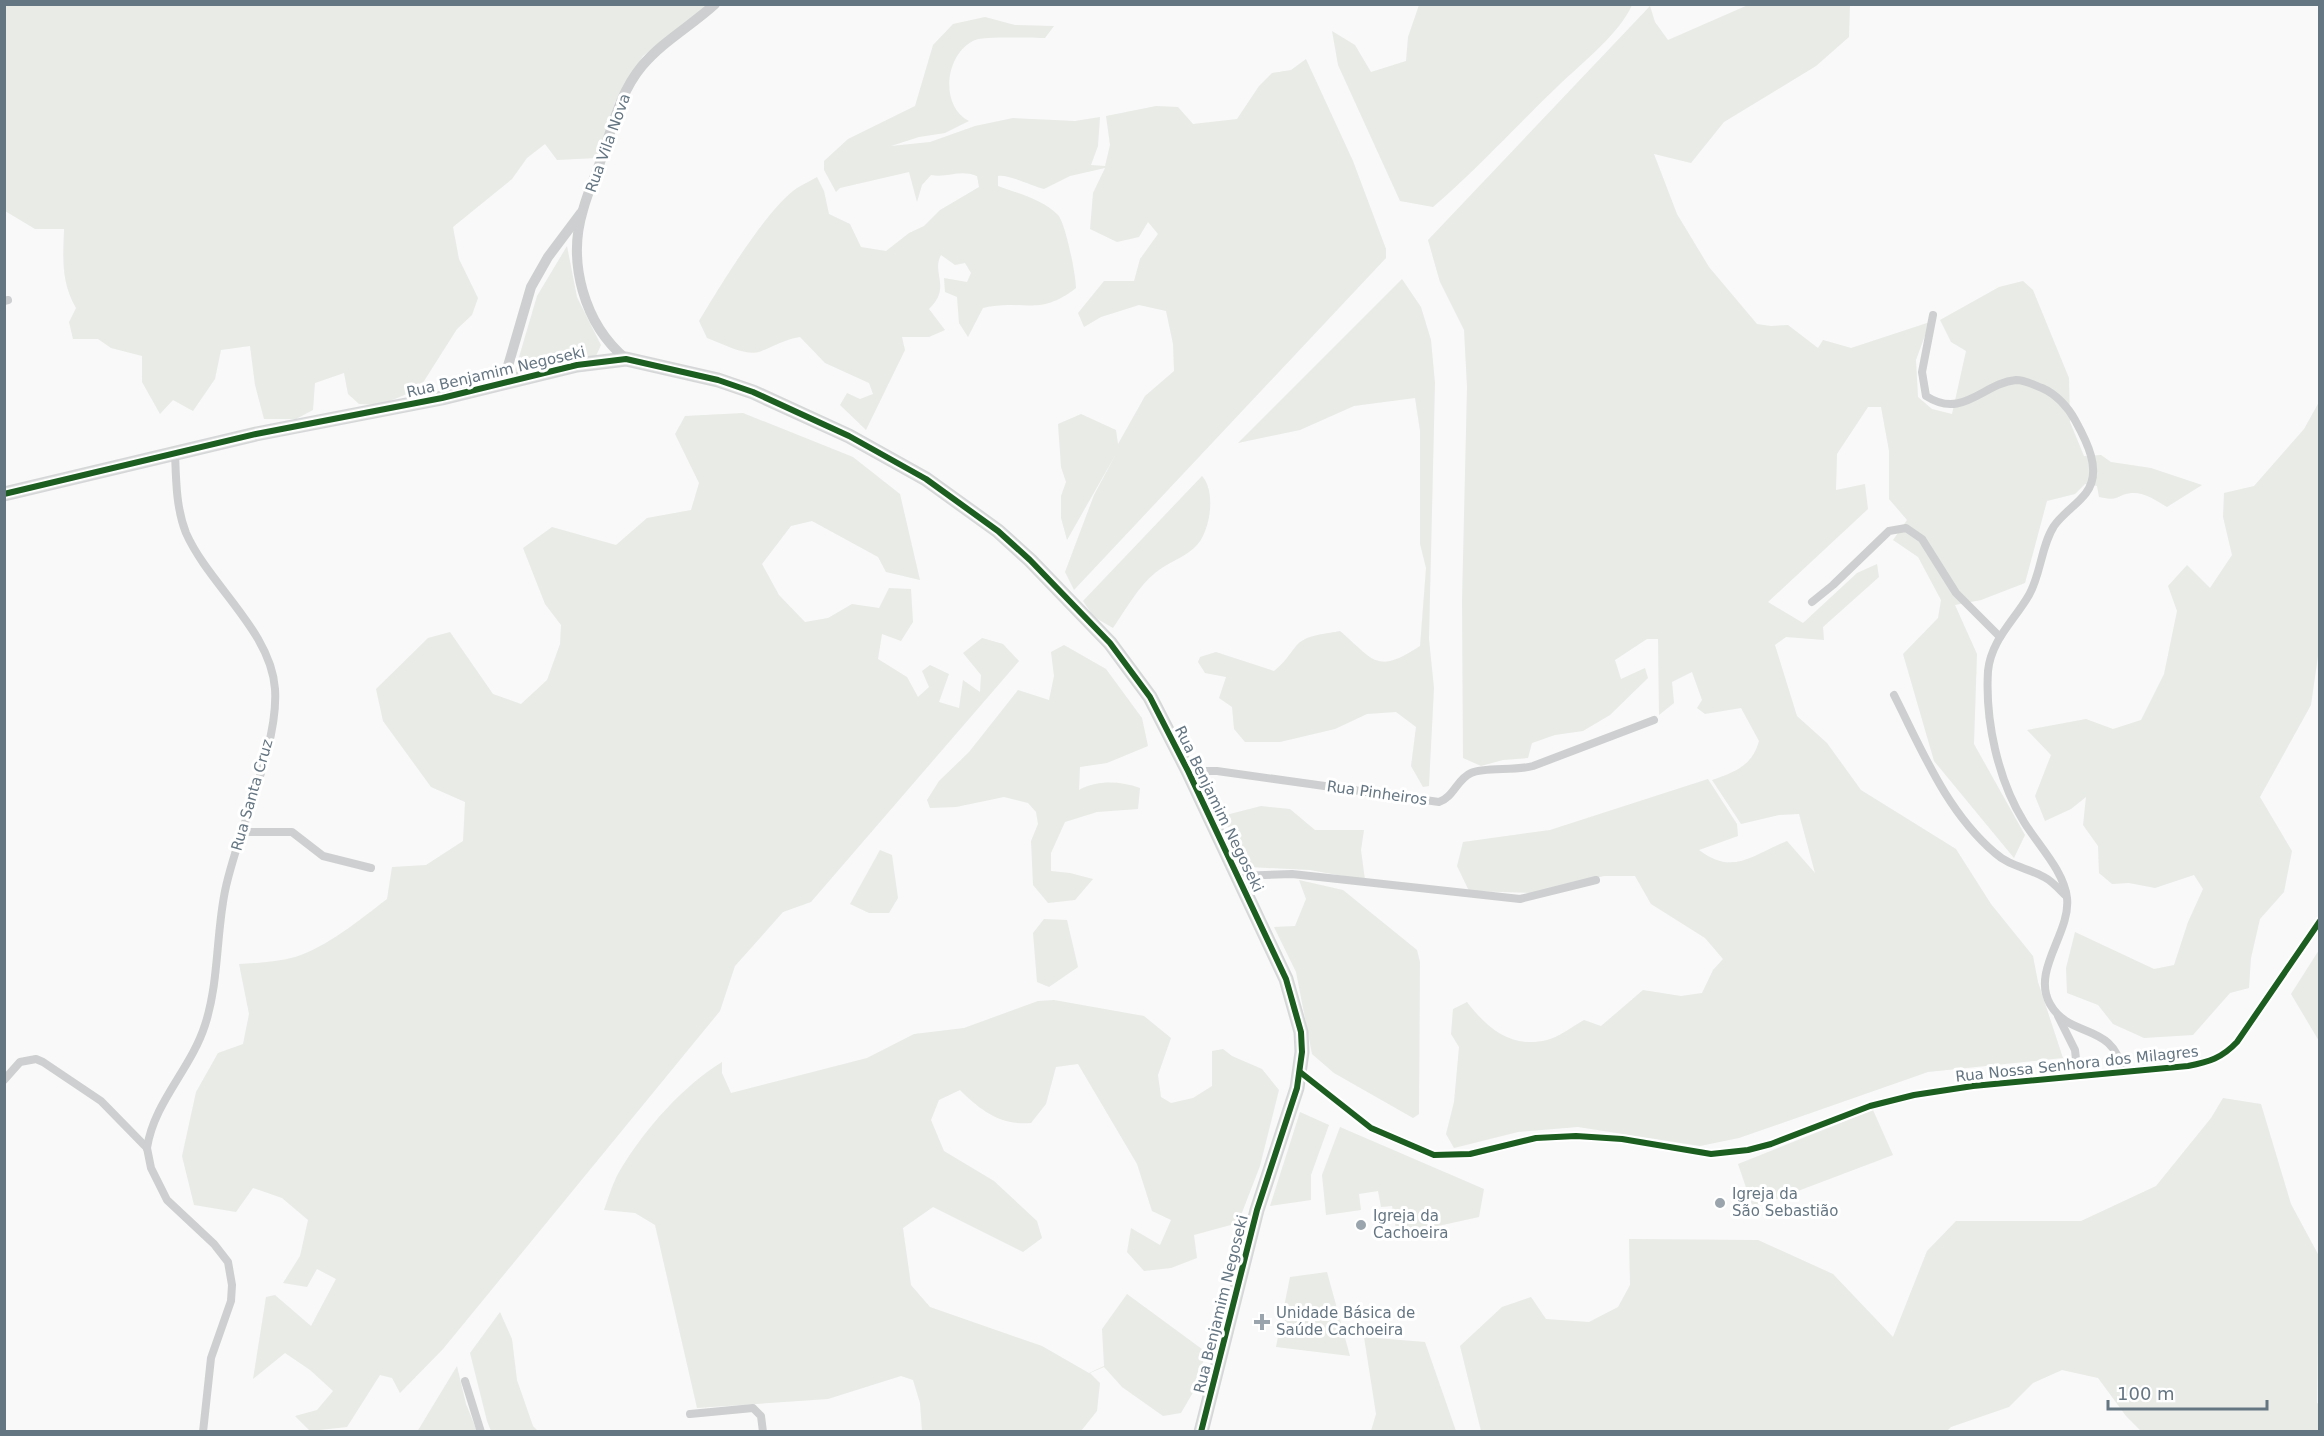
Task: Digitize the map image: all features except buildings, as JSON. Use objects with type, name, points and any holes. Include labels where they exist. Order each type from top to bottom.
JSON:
[{"type":"main road","name":"Rua Benjamim Negoseki","points":[[4,494],[176,452],[503,383],[577,365],[626,359],[718,380],[790,407],[892,458],[963,504],[1030,560],[1110,643],[1150,697],[1188,771],[1293,998],[1301,1032],[1300,1072],[1257,1210],[1201,1431]]},
{"type":"street","name":"Rua Vila Nova","points":[[626,359],[603,334],[593,318],[581,282],[576,251],[583,210],[616,115],[632,81],[665,43],[715,4]]},
{"type":"street","name":"Rua Vila Nova","points":[[503,383],[531,287],[548,257],[583,210]]},
{"type":"street","points":[[1933,315],[1922,372],[1926,396],[1934,402],[1961,403],[1974,400],[2002,384],[2017,380],[2031,383],[2047,390],[2062,402],[2074,417],[2093,466],[2093,480],[2087,492],[2053,527],[2029,595],[1992,651],[1988,693],[1997,755],[2015,806],[2056,871],[2067,897],[2064,922],[2044,979],[2049,1004],[2075,1050],[2078,1077]]},
{"type":"street","name":"Rua Santa Cruz","points":[[147,1148],[149,1136],[162,1104],[205,1025],[219,952],[224,894],[268,742],[274,701],[274,677],[262,645],[206,567],[185,530],[178,502],[176,452]]},
{"type":"street","points":[[1812,602],[1889,531],[1906,528],[1922,539],[1956,593],[2000,637]]},
{"type":"street","points":[[1894,695],[1940,787],[1975,832],[1995,853],[2012,865],[2045,877],[2067,897]]},
{"type":"street","name":"Rua Pinheiros","points":[[1188,771],[1217,771],[1439,802],[1447,799],[1462,779],[1471,773],[1518,770],[1533,766],[1654,720]]},
{"type":"street","points":[[241,832],[292,832],[323,856],[371,868]]},
{"type":"street","points":[[1237,876],[1292,874],[1520,899],[1596,880]]},
{"type":"street","name":"Rua Nossa Senhora dos Milagres","points":[[1300,1072],[1371,1128],[1434,1155],[1453,1155],[1519,1140],[1576,1136],[1630,1140],[1696,1153],[1727,1153],[1771,1144],[1890,1100],[1973,1086],[2123,1073],[2210,1062],[2225,1054],[2319,921]]},
{"type":"street","points":[[2056,1013],[2108,1041],[2116,1049],[2123,1073]]},
{"type":"street","points":[[4,1080],[20,1062],[36,1059],[92,1094],[147,1148],[151,1168],[167,1200],[222,1251],[231,1273],[231,1301],[211,1358],[203,1431]]},
{"type":"street","points":[[465,1381],[482,1431]]},
{"type":"street","points":[[690,1414],[753,1408],[761,1416],[763,1431]]},
{"type":"shaded area","points":[[1419,4],[1632,5],[1619,26],[1599,48],[1433,207],[1400,201],[1338,65],[1332,31],[1355,45],[1371,72],[1406,61],[1408,37]]},
{"type":"shaded area","points":[[5,5],[709,5],[643,56],[615,102],[597,158],[557,160],[545,144],[527,158],[512,179],[453,227],[459,259],[478,298],[472,315],[457,329],[419,389],[380,405],[359,404],[348,394],[344,373],[315,383],[313,410],[296,419],[264,419],[255,385],[250,346],[221,350],[215,379],[193,411],[173,400],[160,414],[142,382],[142,356],[111,348],[98,339],[73,339],[69,322],[76,308],[65,279],[64,229],[35,229],[5,211]]},
{"type":"shaded area","points":[[1748,5],[1850,5],[1849,37],[1816,66],[1724,122],[1691,163],[1654,154],[1677,214],[1709,267],[1757,324],[1788,325],[1818,348],[1823,340],[1851,348],[1930,322],[1916,360],[1918,397],[1932,409],[1952,414],[1966,351],[1951,342],[1940,320],[1999,287],[2023,281],[2033,290],[2069,378],[2070,422],[2084,456],[2101,455],[2111,462],[2151,468],[2202,485],[2167,507],[2150,497],[2136,493],[2115,498],[2099,497],[2097,486],[2085,484],[2075,494],[2047,501],[2025,583],[1981,600],[1955,605],[1977,654],[1974,744],[2025,835],[2014,858],[1934,761],[1903,654],[1938,618],[1941,600],[1918,557],[1893,540],[1907,520],[1889,499],[1889,451],[1881,407],[1868,407],[1837,454],[1836,490],[1865,484],[1868,509],[1768,602],[1803,623],[1857,573],[1877,564],[1879,577],[1823,627],[1824,640],[1786,637],[1775,645],[1797,716],[1827,743],[1861,790],[1956,849],[1991,904],[2033,956],[2038,982],[2063,1058],[1928,1072],[1739,1138],[1700,1146],[1578,1127],[1518,1132],[1454,1148],[1446,1134],[1454,1102],[1459,1047],[1451,1034],[1453,1009],[1467,1002],[1492,1028],[1511,1039],[1522,1042],[1547,1040],[1584,1020],[1601,1026],[1643,990],[1681,996],[1702,993],[1713,970],[1723,959],[1705,938],[1651,904],[1635,876],[1604,876],[1532,893],[1469,891],[1457,866],[1463,842],[1550,830],[1708,779],[1737,824],[1738,836],[1699,850],[1722,862],[1733,862],[1753,857],[1787,841],[1815,873],[1799,814],[1779,815],[1741,824],[1712,780],[1742,767],[1756,750],[1759,741],[1741,708],[1705,714],[1697,708],[1702,700],[1692,672],[1672,682],[1674,703],[1659,715],[1658,639],[1647,639],[1615,660],[1621,679],[1645,668],[1648,678],[1610,715],[1583,731],[1555,735],[1532,743],[1528,758],[1503,760],[1481,766],[1463,758],[1462,601],[1467,387],[1464,330],[1440,282],[1428,240],[1650,6],[1655,22],[1668,40]]},
{"type":"shaded area","points":[[985,17],[1015,25],[1054,26],[1045,38],[981,39],[965,47],[957,56],[952,67],[950,92],[959,114],[969,121],[945,133],[919,137],[891,146],[930,142],[975,126],[1013,118],[1075,121],[1100,117],[1098,146],[1091,165],[1105,166],[1110,145],[1106,116],[1156,106],[1178,107],[1193,124],[1237,119],[1259,86],[1272,73],[1291,70],[1306,59],[1353,161],[1386,249],[1386,258],[1074,590],[1065,572],[1094,495],[1116,454],[1067,540],[1061,518],[1061,496],[1066,482],[1061,467],[1058,424],[1081,414],[1116,430],[1118,444],[1145,396],[1174,371],[1173,344],[1166,311],[1139,305],[1101,317],[1084,327],[1078,313],[1104,281],[1134,281],[1140,259],[1158,234],[1148,222],[1139,237],[1117,242],[1090,229],[1093,193],[1105,168],[1070,176],[1044,189],[1014,178],[998,176],[998,186],[1038,201],[1058,215],[1067,239],[1076,288],[1063,297],[1040,305],[983,308],[968,337],[959,323],[957,297],[945,292],[944,278],[967,282],[971,273],[965,263],[955,265],[941,255],[938,268],[939,294],[929,309],[945,330],[929,337],[902,337],[905,350],[866,430],[840,405],[847,393],[860,399],[873,394],[869,383],[825,363],[800,337],[759,352],[746,352],[707,338],[699,321],[744,250],[771,213],[797,188],[817,177],[824,191],[829,214],[850,224],[861,247],[886,251],[909,233],[924,226],[940,210],[979,187],[977,176],[971,174],[931,175],[922,185],[917,202],[909,172],[840,188],[836,192],[824,170],[824,161],[848,139],[915,106],[933,45],[953,24]]},
{"type":"shaded area","points":[[567,246],[577,297],[601,345],[596,356],[545,361],[537,369],[514,374],[537,296]]},
{"type":"shaded area","points":[[1402,279],[1421,307],[1431,340],[1435,383],[1429,639],[1434,688],[1429,786],[1423,787],[1411,766],[1416,727],[1396,712],[1367,714],[1335,729],[1280,742],[1245,742],[1234,729],[1232,707],[1219,698],[1226,677],[1205,673],[1198,662],[1200,657],[1216,652],[1274,671],[1300,642],[1316,635],[1340,631],[1369,656],[1384,662],[1394,660],[1420,646],[1426,568],[1420,544],[1420,431],[1415,398],[1354,406],[1300,430],[1238,443]]},
{"type":"shaded area","points":[[2319,402],[2319,649],[2311,705],[2260,797],[2292,851],[2284,892],[2260,919],[2251,958],[2249,988],[2230,993],[2193,1035],[2144,1038],[2113,1024],[2098,1005],[2067,993],[2066,968],[2075,932],[2154,969],[2174,965],[2188,922],[2203,889],[2194,875],[2155,888],[2129,883],[2112,884],[2099,873],[2098,846],[2083,825],[2086,797],[2071,809],[2045,821],[2035,796],[2051,755],[2027,730],[2086,719],[2113,729],[2141,720],[2164,674],[2177,611],[2168,586],[2187,565],[2210,588],[2232,555],[2223,517],[2224,493],[2254,486],[2304,429]]},
{"type":"shaded area","points":[[743,413],[853,457],[900,494],[920,580],[886,572],[878,557],[812,521],[791,526],[762,564],[779,595],[805,622],[828,618],[852,604],[879,608],[889,588],[911,589],[913,622],[901,641],[882,634],[878,659],[907,677],[918,697],[929,687],[922,671],[930,665],[949,674],[939,702],[959,708],[963,680],[980,692],[981,675],[963,653],[982,638],[1003,644],[1019,661],[811,902],[783,912],[735,966],[720,1011],[443,1349],[400,1393],[392,1378],[380,1375],[347,1427],[310,1431],[295,1416],[317,1410],[333,1391],[310,1370],[285,1353],[253,1379],[266,1297],[275,1295],[311,1326],[336,1279],[317,1269],[307,1287],[283,1283],[300,1256],[308,1220],[282,1198],[253,1188],[236,1212],[194,1205],[182,1156],[196,1092],[218,1053],[243,1044],[249,1014],[239,964],[288,959],[319,947],[387,899],[392,867],[426,865],[463,841],[465,802],[431,787],[383,721],[376,689],[428,638],[450,632],[493,694],[521,704],[547,680],[560,644],[561,625],[545,604],[523,548],[552,527],[616,545],[647,518],[691,510],[699,483],[675,434],[685,416]]},
{"type":"shaded area","points":[[1202,476],[1209,492],[1210,513],[1200,542],[1190,552],[1160,569],[1149,579],[1132,599],[1113,628],[1094,617],[1083,601]]},
{"type":"shaded area","points":[[1064,645],[1106,669],[1142,718],[1148,746],[1107,763],[1080,767],[1079,790],[1094,784],[1109,783],[1140,788],[1138,809],[1097,812],[1065,822],[1051,853],[1051,871],[1093,879],[1075,900],[1048,903],[1033,885],[1031,841],[1038,824],[1036,812],[1028,803],[1004,797],[956,807],[930,808],[927,800],[939,781],[969,752],[1018,690],[1049,700],[1054,676],[1051,652]]},
{"type":"shaded area","points":[[1261,806],[1290,809],[1315,830],[1364,830],[1361,850],[1365,880],[1310,870],[1249,867],[1222,816]]},
{"type":"shaded area","points":[[880,850],[892,855],[898,898],[889,913],[869,913],[850,904]]},
{"type":"shaded area","points":[[1299,880],[1343,890],[1417,950],[1420,962],[1419,1114],[1413,1118],[1334,1073],[1312,1054],[1296,972],[1274,927],[1295,926],[1306,899]]},
{"type":"shaded area","points":[[1044,919],[1067,920],[1078,967],[1049,987],[1037,982],[1033,933]]},
{"type":"shaded area","points":[[2319,950],[2319,1041],[2291,994]]},
{"type":"shaded area","points":[[1054,1000],[1144,1016],[1171,1038],[1158,1075],[1161,1097],[1171,1103],[1193,1098],[1212,1086],[1212,1051],[1223,1049],[1232,1056],[1262,1069],[1279,1090],[1260,1166],[1238,1223],[1194,1235],[1197,1258],[1171,1268],[1144,1271],[1127,1252],[1131,1228],[1160,1245],[1171,1220],[1152,1211],[1137,1164],[1078,1064],[1056,1067],[1046,1104],[1031,1123],[1010,1122],[992,1115],[960,1090],[939,1100],[931,1120],[944,1151],[994,1181],[1037,1221],[1042,1238],[1023,1252],[933,1207],[903,1228],[911,1285],[930,1307],[1042,1346],[1089,1373],[1104,1366],[1102,1329],[1127,1294],[1206,1352],[1195,1389],[1181,1413],[1163,1416],[1122,1387],[1104,1367],[1090,1373],[1100,1383],[1097,1411],[1081,1431],[922,1431],[920,1403],[913,1380],[901,1376],[828,1399],[697,1408],[655,1225],[635,1213],[604,1210],[619,1172],[666,1109],[693,1083],[722,1062],[722,1073],[731,1093],[867,1058],[914,1034],[964,1028],[1038,1001]]},
{"type":"shaded area","points":[[2223,1098],[2261,1104],[2291,1204],[2319,1256],[2317,1403],[2319,1404],[2319,1431],[2141,1431],[2126,1416],[2098,1378],[2062,1370],[2033,1383],[2009,1407],[1951,1427],[1947,1431],[1481,1431],[1460,1346],[1502,1307],[1531,1297],[1546,1319],[1589,1322],[1618,1307],[1630,1285],[1629,1239],[1758,1240],[1833,1274],[1893,1337],[1927,1251],[1956,1221],[2081,1221],[2156,1186],[2211,1118]]},
{"type":"shaded area","points":[[1873,1110],[1893,1155],[1753,1208],[1738,1164]]},
{"type":"shaded area","points":[[1300,1112],[1329,1125],[1311,1175],[1311,1200],[1270,1206]]},
{"type":"shaded area","points":[[1340,1127],[1484,1189],[1479,1217],[1397,1235],[1392,1206],[1381,1207],[1378,1191],[1359,1194],[1361,1210],[1326,1215],[1322,1175]]},
{"type":"shaded area","points":[[1327,1272],[1350,1356],[1276,1347],[1290,1277]]},
{"type":"shaded area","points":[[500,1312],[512,1339],[517,1380],[533,1426],[538,1431],[491,1431],[487,1421],[470,1353]]},
{"type":"shaded area","points":[[1364,1337],[1425,1342],[1456,1431],[1371,1431],[1376,1414]]},
{"type":"shaded area","points":[[457,1366],[466,1404],[477,1431],[417,1432]]},
{"type":"cycle path","points":[[4,494],[256,434],[442,398],[577,365],[626,359],[718,380],[753,392],[849,436],[926,479],[998,531],[1030,560],[1110,643],[1150,697],[1188,771],[1286,979],[1301,1032],[1302,1052],[1297,1088],[1257,1210],[1201,1432]]},
{"type":"cycle path","points":[[1300,1072],[1371,1128],[1434,1155],[1470,1154],[1536,1138],[1576,1136],[1622,1139],[1711,1154],[1748,1150],[1771,1144],[1870,1106],[1914,1095],[1973,1086],[2188,1066],[2215,1058],[2237,1042],[2320,921]]},
{"type":"place","name":"Igreja da São Sebastião","points":[[1720,1203]]},
{"type":"place","name":"Igreja da Cachoeira","points":[[1361,1225]]},
{"type":"place","name":"Unidade Básica de Saúde Cachoeira","points":[[1262,1322]]}]
